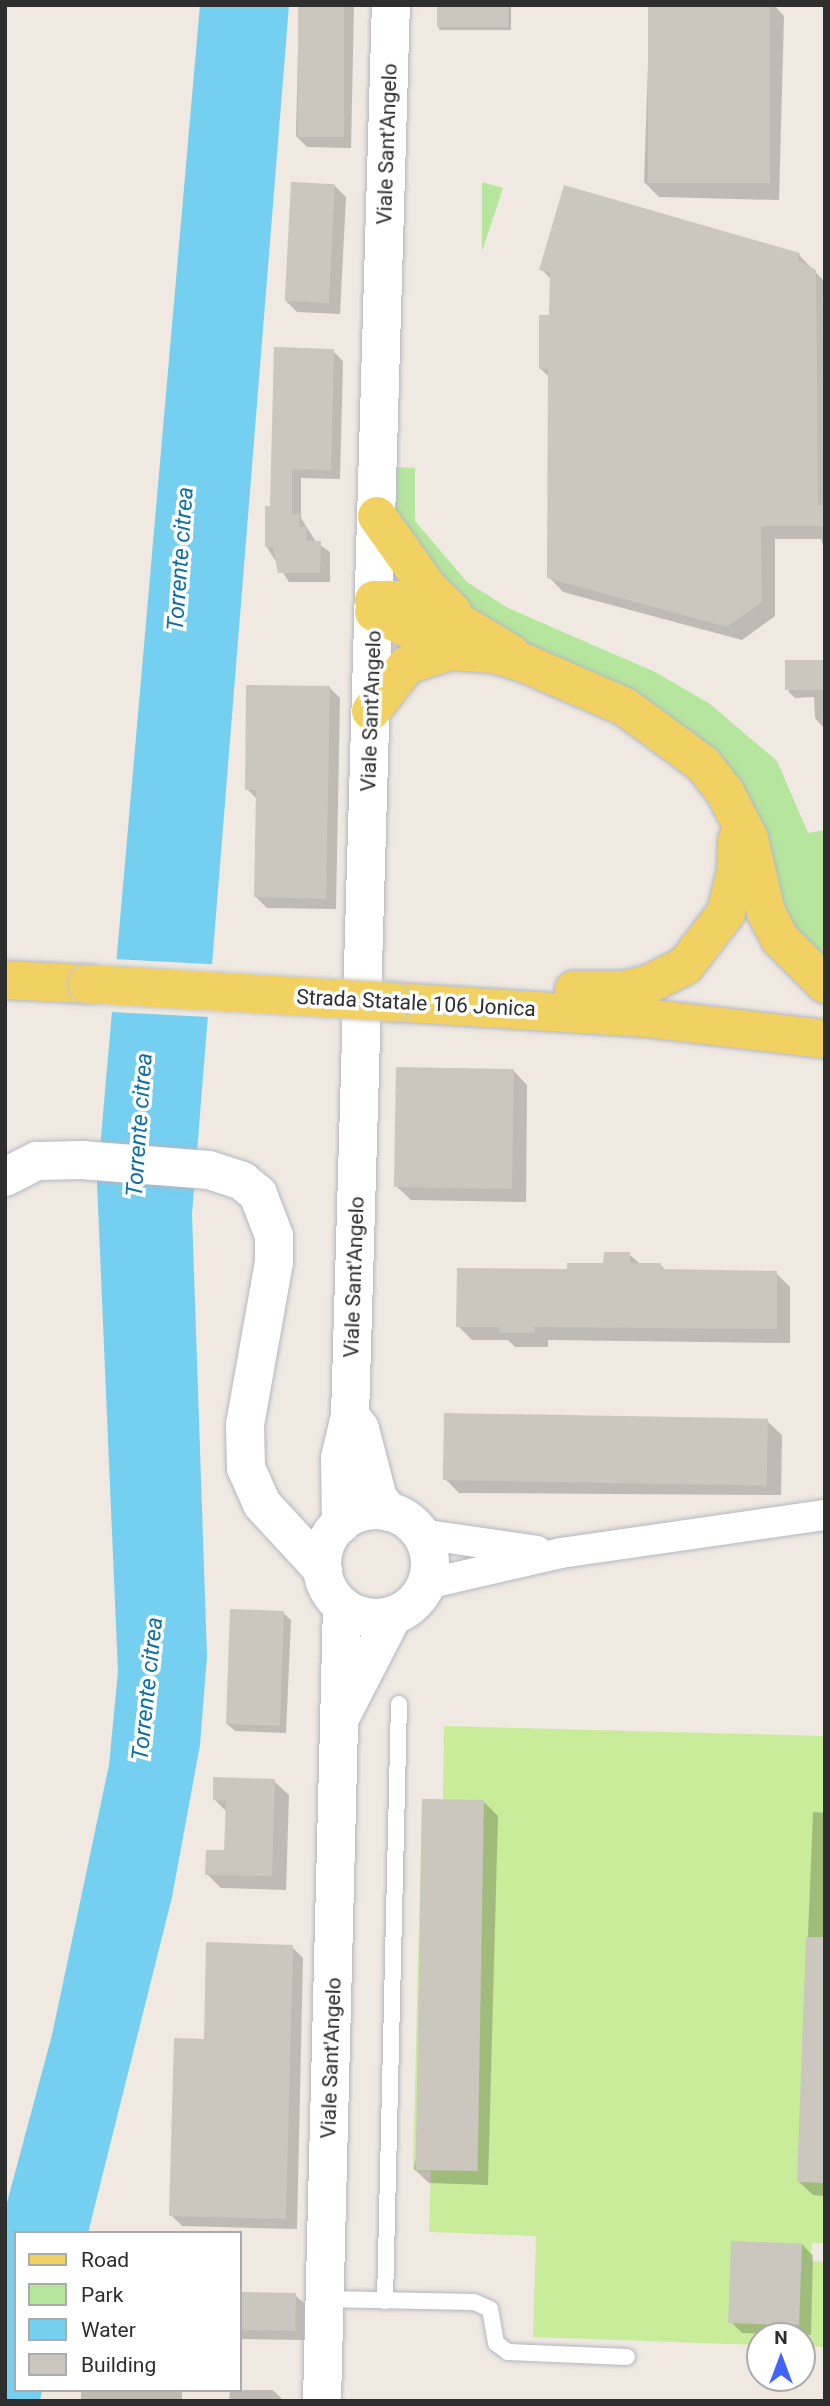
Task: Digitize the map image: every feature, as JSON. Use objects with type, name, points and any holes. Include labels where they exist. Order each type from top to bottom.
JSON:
[{"type":"main road","name":"Viale Sant'Angelo","points":[[339,1525],[340,1458],[350,1416],[391,5]]},
{"type":"main road","points":[[377,516],[469,643]]},
{"type":"main road","points":[[374,606],[422,600],[469,643],[596,693],[667,734],[703,764],[725,792],[749,839],[766,912],[780,939],[825,984]]},
{"type":"main road","points":[[371,712],[407,665],[420,658],[469,643]]},
{"type":"main road","points":[[410,1003],[470,990],[624,990],[667,976],[698,954],[726,913],[741,824]]},
{"type":"main road","name":"Strada Statale 106 Jonica","points":[[5,980],[657,1019],[825,1039]]},
{"type":"main road","points":[[16,1164],[82,1160],[209,1170],[242,1181],[258,1194],[274,1236],[273,1279],[243,1450],[251,1486],[262,1504],[323,1570]]},
{"type":"main road","name":"Viale Sant'Angelo","points":[[350,1416],[360,1429],[378,1498],[389,1512]]},
{"type":"main road","points":[[262,1504],[339,1525]]},
{"type":"main road","points":[[389,1512],[421,1534],[430,1567],[427,1584],[408,1609],[393,1615],[357,1615],[342,1606],[326,1584],[323,1554],[339,1525],[355,1515],[389,1512]]},
{"type":"main road","name":"Viale Sant'Angelo","points":[[321,2401],[342,1606]]},
{"type":"main road","name":"Viale Sant'Angelo","points":[[341,1716],[393,1615]]},
{"type":"street","points":[[427,1584],[561,1553],[825,1515]]},
{"type":"street","points":[[421,1534],[561,1553]]},
{"type":"lane","points":[[385,2301],[399,1704]]},
{"type":"lane","points":[[325,2299],[484,2305],[495,2318],[496,2343],[508,2352],[627,2357]]},
{"type":"green space","points":[[482,182],[503,188],[482,251]]},
{"type":"green space","points":[[396,467],[415,468],[415,521],[467,582],[508,608],[655,672],[710,704],[777,761],[808,833],[825,830],[825,971],[802,951],[713,749],[643,700],[490,629],[402,534],[393,501]]},
{"type":"green space","points":[[444,1726],[825,1736],[825,2243],[812,2243],[811,2261],[825,2262],[825,2347],[816,2347],[816,2322],[746,2322],[746,2345],[533,2337],[536,2236],[429,2232],[431,2171],[413,2170],[422,1799],[443,1799]]},
{"type":"water","name":"Torrente citrea","points":[[200,5],[289,5],[192,1214],[207,1656],[200,1745],[172,1897],[88,2231],[14,2231],[14,2392],[42,2392],[40,2401],[5,2401],[5,2210],[52,2035],[109,1765],[118,1672],[97,1183]]},
{"type":"pier","points":[[114,959],[217,964],[214,1017],[111,1012]]},
{"type":"building","points":[[298,5],[344,5],[344,137],[298,137]]},
{"type":"building","points":[[437,5],[508,5],[508,27],[437,27]]},
{"type":"building","points":[[648,5],[770,5],[770,183],[648,183]]},
{"type":"building","points":[[291,182],[335,184],[329,303],[285,301]]},
{"type":"building","points":[[564,185],[800,253],[798,260],[816,270],[818,505],[825,505],[825,526],[761,526],[762,602],[727,627],[547,578],[548,369],[539,369],[539,315],[549,315],[550,272],[539,270]]},
{"type":"building","points":[[274,347],[334,349],[331,470],[292,469],[292,514],[300,514],[299,527],[307,527],[306,541],[321,541],[320,573],[278,573],[273,547],[265,547],[265,506],[270,506]]},
{"type":"building","points":[[785,660],[825,660],[825,690],[785,690]]},
{"type":"building","points":[[246,685],[330,686],[326,899],[254,897],[256,790],[245,790]]},
{"type":"building","points":[[396,1067],[514,1069],[512,1189],[394,1187]]},
{"type":"building","points":[[604,1252],[630,1252],[630,1263],[661,1263],[661,1269],[777,1271],[777,1329],[534,1327],[534,1333],[499,1333],[499,1327],[456,1327],[457,1268],[567,1269],[567,1263],[603,1263]]},
{"type":"building","points":[[444,1413],[768,1419],[767,1486],[443,1480]]},
{"type":"building","points":[[230,1609],[284,1611],[280,1726],[226,1724]]},
{"type":"building","points":[[213,1777],[275,1779],[272,1876],[205,1875],[206,1850],[224,1850],[226,1801],[213,1800]]},
{"type":"building","points":[[422,1799],[484,1800],[478,2171],[416,2170]]},
{"type":"building","points":[[806,1937],[825,1937],[825,2183],[797,2182]]},
{"type":"building","points":[[206,1942],[293,1945],[286,2219],[169,2216],[174,2038],[204,2039]]},
{"type":"building","points":[[731,2241],[802,2243],[799,2322],[728,2323]]},
{"type":"building","points":[[242,2292],[296,2293],[295,2331],[242,2330]]}]
